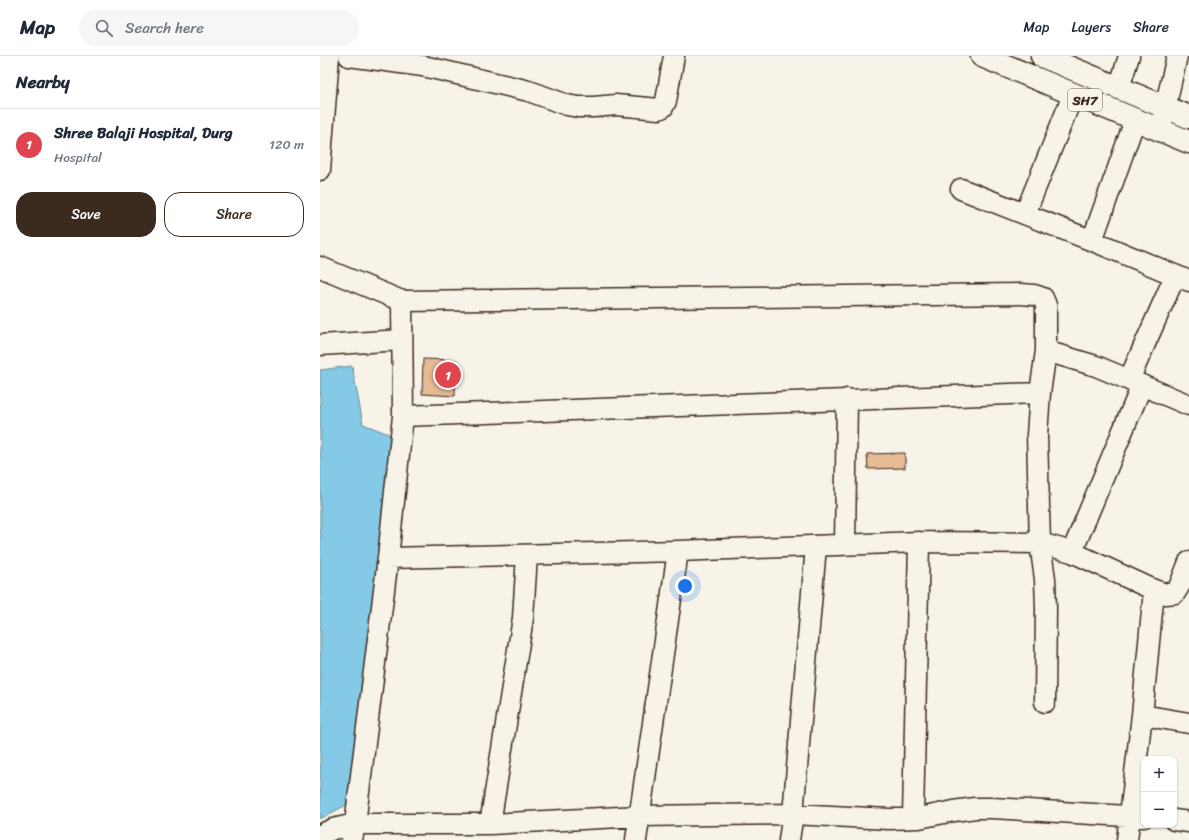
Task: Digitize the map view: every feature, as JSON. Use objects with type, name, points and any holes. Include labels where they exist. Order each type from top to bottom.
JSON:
[{"type":"main road","name":"SH7","points":[[1042,56],[1189,117]]},
{"type":"main road","name":"SH7","points":[[992,58],[1073,95],[1189,142]]},
{"type":"street","points":[[320,170],[329,56]]},
{"type":"street","points":[[349,56],[423,66],[529,91],[567,105],[578,107],[594,107],[616,104],[659,109],[664,107],[666,101],[674,56]]},
{"type":"street","points":[[1119,88],[1129,56]]},
{"type":"street","points":[[1160,130],[1177,56]]},
{"type":"street","points":[[1025,214],[1073,95]]},
{"type":"street","points":[[1092,241],[1135,120]]},
{"type":"street","points":[[961,189],[1182,278],[1135,383],[1072,552]]},
{"type":"street","points":[[320,267],[402,301],[1027,294],[1042,298],[1046,305],[1046,351],[1040,393],[1037,435],[1040,543],[1045,579],[1046,608],[1045,702]]},
{"type":"street","points":[[353,832],[388,558],[403,416],[402,301]]},
{"type":"street","points":[[320,345],[402,340]]},
{"type":"street","points":[[1046,351],[1096,366],[1189,405]]},
{"type":"street","points":[[403,416],[1040,393]]},
{"type":"street","points":[[845,544],[848,399]]},
{"type":"street","points":[[388,558],[678,551],[919,542],[1040,543],[1072,552],[1154,590],[1166,594],[1175,593],[1180,585],[1189,562]]},
{"type":"street","points":[[913,818],[919,542]]},
{"type":"street","points":[[789,840],[793,814],[816,546]]},
{"type":"street","points":[[636,840],[678,551]]},
{"type":"street","points":[[490,824],[523,618],[527,555]]},
{"type":"street","points":[[1127,840],[1137,816],[1142,715],[1154,590]]},
{"type":"street","points":[[1142,715],[1189,723]]},
{"type":"street","points":[[320,835],[332,829],[353,832],[639,816],[793,814],[919,818],[975,808],[1137,816]]},
{"type":"street","points":[[1177,820],[1189,822]]},
{"type":"water","points":[[352,366],[363,424],[391,435],[386,518],[350,803],[320,819],[320,370]]},
{"type":"building","points":[[423,359],[456,360],[455,396],[422,394]]},
{"type":"building","points":[[905,453],[905,468],[868,469],[867,454]]},
{"type":"place","name":"Shree Balaji Hospital, Durg","points":[[448,375]]}]
